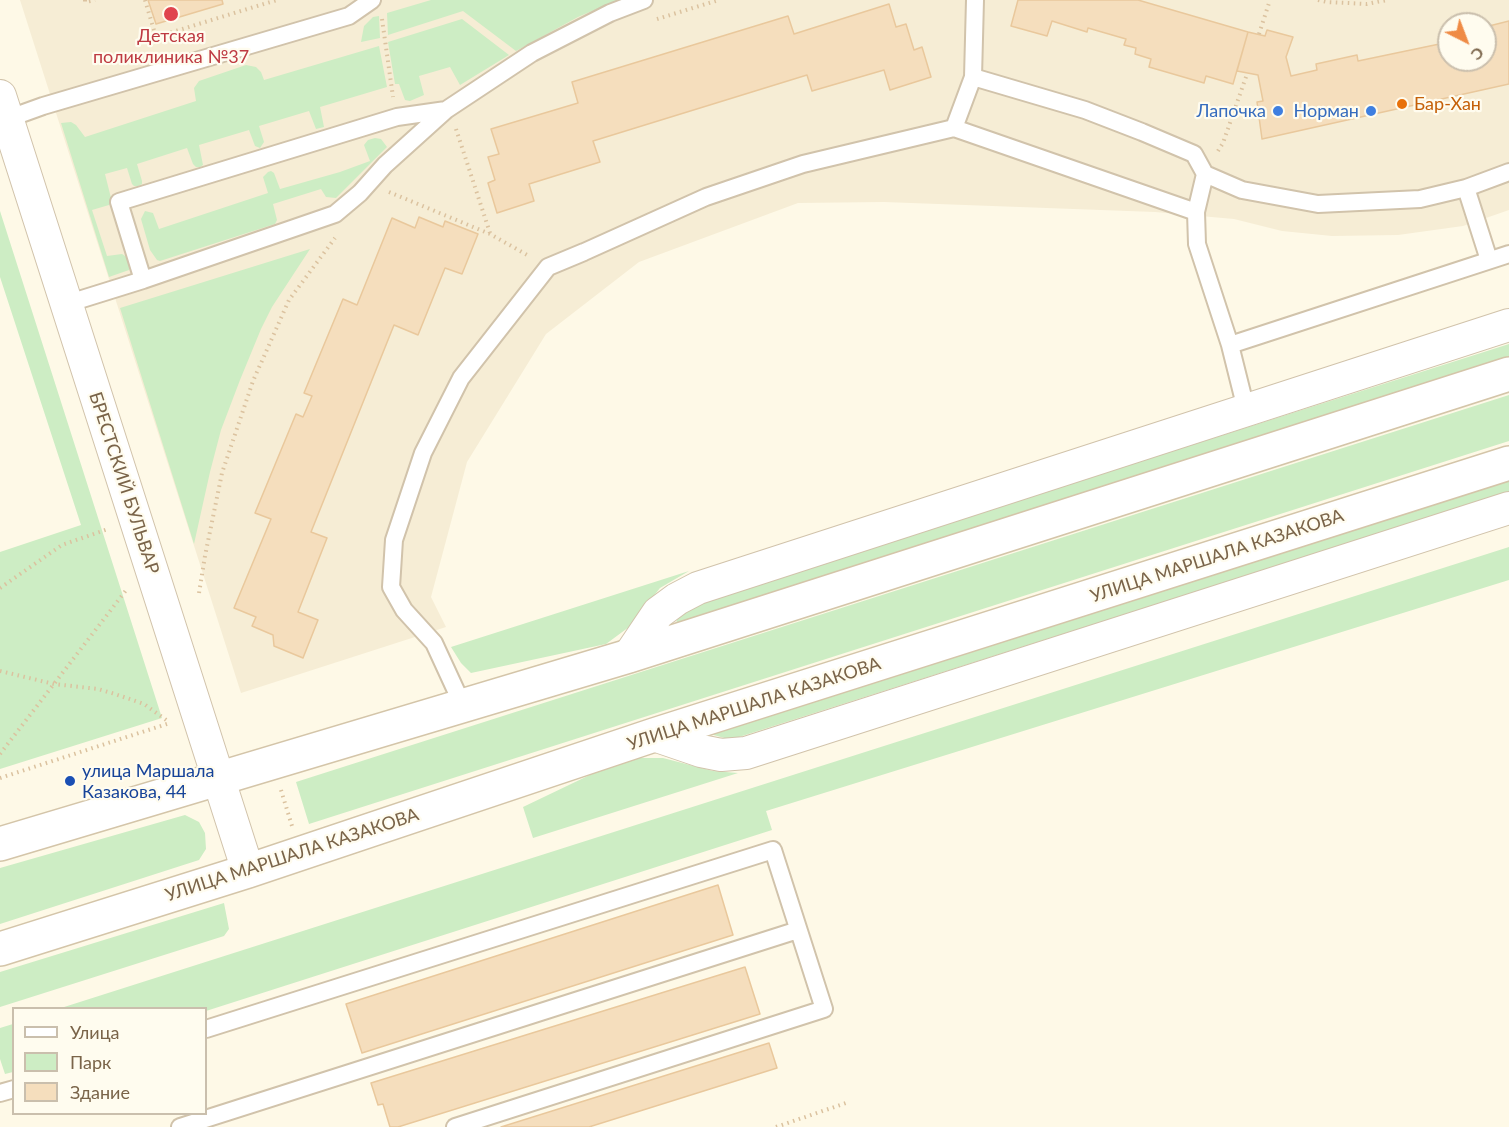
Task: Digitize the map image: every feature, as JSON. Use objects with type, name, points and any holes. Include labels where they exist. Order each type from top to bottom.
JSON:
[{"type":"main road","points":[[0,844],[629,656],[1509,374]]},
{"type":"main road","name":"УЛИЦА МАРШАЛА КАЗАКОВА","points":[[0,949],[248,871],[654,735],[1509,463]]},
{"type":"street","name":"БРЕСТСКИЙ БУЛЬВАР","points":[[4,107],[248,871]]},
{"type":"street","points":[[629,656],[658,613],[677,599],[698,588],[1509,325]]},
{"type":"street","points":[[654,735],[701,751],[721,755],[746,753],[1509,508]]},
{"type":"lane","points":[[4,107],[43,106],[349,16],[372,0]]},
{"type":"lane","points":[[66,304],[335,214],[446,110],[532,53],[610,12],[644,0]]},
{"type":"lane","points":[[954,128],[973,76],[975,0]]},
{"type":"lane","points":[[973,76],[1084,110],[1194,154],[1204,174],[1196,212],[1197,244],[1230,345],[1246,409]]},
{"type":"lane","points":[[143,280],[119,202],[397,117],[446,110]]},
{"type":"lane","points":[[463,706],[435,643],[404,610],[391,587],[394,540],[423,453],[460,378],[548,267],[706,197],[803,164],[954,128],[1196,212]]},
{"type":"lane","points":[[1204,174],[1242,190],[1318,204],[1420,199],[1466,188],[1509,172]]},
{"type":"lane","points":[[1466,188],[1490,260]]},
{"type":"lane","points":[[1230,345],[1509,254]]},
{"type":"lane","points":[[207,1029],[773,850],[824,1009],[455,1127]]},
{"type":"lane","points":[[180,1127],[798,930]]},
{"type":"path","points":[[85,0],[85,2],[95,0]]},
{"type":"path","points":[[145,0],[156,37],[277,0]]},
{"type":"path","points":[[1259,34],[1270,0]]},
{"type":"path","points":[[1318,0],[1367,4],[1387,0]]},
{"type":"path","points":[[1204,174],[1223,143],[1247,74]]},
{"type":"path","points":[[446,110],[458,132],[490,234]]},
{"type":"path","points":[[199,593],[222,473],[253,381],[290,300],[335,237],[335,214]]},
{"type":"path","points":[[0,588],[62,545],[108,529]]},
{"type":"path","points":[[0,754],[127,589]]},
{"type":"path","points":[[0,671],[54,684],[98,689],[144,704],[173,722],[0,778]]},
{"type":"path","points":[[280,787],[293,830]]},
{"type":"path","points":[[776,1127],[846,1103]]},
{"type":"shaded area","points":[[20,0],[1509,0],[1509,210],[1463,226],[1398,235],[1332,236],[1282,231],[1234,219],[1155,212],[884,202],[798,203],[639,262],[546,334],[467,462],[431,597],[446,627],[241,693]]},
{"type":"green space","points":[[431,0],[618,0],[578,17],[516,51],[463,11],[388,35],[387,13]]},
{"type":"green space","points":[[379,16],[380,38],[361,42],[364,26],[373,17]]},
{"type":"green space","points":[[462,19],[509,55],[460,85],[450,67],[419,76],[424,95],[410,101],[405,100],[399,84],[395,84],[388,42]]},
{"type":"green space","points":[[379,46],[387,87],[320,107],[324,127],[316,129],[309,111],[259,126],[264,142],[260,148],[255,146],[249,130],[199,145],[203,165],[200,167],[193,164],[187,148],[137,164],[142,181],[142,184],[138,186],[132,184],[127,168],[105,174],[112,202],[92,210],[107,256],[122,254],[130,262],[129,270],[109,277],[61,123],[71,122],[85,137],[196,101],[194,88],[199,81],[246,65],[256,67],[264,80]]},
{"type":"green space","points":[[381,139],[387,147],[336,198],[326,197],[321,189],[273,204],[277,220],[275,224],[160,261],[150,250],[141,219],[145,211],[153,213],[159,229],[268,193],[263,177],[271,171],[280,189],[340,172],[370,161],[364,145],[368,140]]},
{"type":"green space","points":[[0,211],[162,718],[0,769],[0,552],[81,525],[0,277]]},
{"type":"green space","points":[[310,249],[272,307],[240,380],[221,430],[194,544],[120,308]]},
{"type":"green space","points":[[1509,344],[1509,357],[676,624],[685,611],[702,601]]},
{"type":"green space","points":[[1509,395],[1509,441],[309,824],[296,782]]},
{"type":"green space","points":[[1509,479],[1509,492],[739,737],[728,739],[710,734]]},
{"type":"green space","points":[[1509,547],[1509,580],[766,811],[772,830],[207,1011],[207,1007],[64,1007]]},
{"type":"green space","points":[[689,571],[660,588],[629,627],[606,644],[471,673],[461,663],[451,647]]},
{"type":"green space","points":[[636,758],[663,758],[713,771],[738,773],[533,838],[523,807],[594,773]]},
{"type":"green space","points":[[185,815],[199,822],[205,833],[206,849],[199,860],[0,924],[0,868]]},
{"type":"green space","points":[[224,903],[229,929],[224,936],[0,1007],[0,972]]},
{"type":"green space","points":[[12,1024],[12,1072],[5,1074],[0,1059],[0,1028]]},
{"type":"building","name":"Детская поликлиника №37","points":[[148,0],[222,0],[223,4],[156,24]]},
{"type":"building","points":[[1018,0],[1138,0],[1248,32],[1233,84],[1206,76],[1204,83],[1149,67],[1151,59],[1135,54],[1136,48],[1124,45],[1126,39],[1088,28],[1087,32],[1052,21],[1047,36],[1011,26]]},
{"type":"building","points":[[889,4],[896,27],[906,24],[914,50],[922,47],[931,77],[890,90],[884,70],[812,91],[807,75],[593,141],[600,162],[529,184],[534,201],[497,213],[488,183],[495,180],[488,157],[499,154],[491,129],[578,103],[572,82],[788,16],[794,34]]},
{"type":"building","points":[[1509,21],[1509,84],[1262,139],[1257,102],[1263,101],[1258,75],[1237,71],[1248,32],[1265,36],[1267,30],[1293,37],[1286,57],[1291,76],[1317,70],[1316,64],[1357,55],[1358,61],[1437,45],[1437,72],[1497,72],[1497,24]]},
{"type":"building","points":[[419,217],[443,227],[445,221],[478,234],[462,274],[445,268],[418,335],[394,325],[311,532],[327,538],[298,612],[318,620],[303,658],[274,646],[273,635],[252,626],[256,617],[234,608],[271,519],[255,513],[296,414],[303,417],[312,396],[304,393],[343,299],[357,305],[392,218],[415,228]]},
{"type":"building","points":[[718,885],[733,935],[362,1053],[346,1004]]},
{"type":"building","points":[[745,967],[760,1014],[398,1127],[390,1127],[383,1104],[378,1105],[371,1083]]},
{"type":"building","points":[[769,1043],[777,1068],[589,1127],[501,1127]]},
{"type":"place","name":"Детская поликлиника №37","points":[[171,14]]},
{"type":"place","name":"Бар-Хан","points":[[1402,104]]},
{"type":"place","name":"Лапочка","points":[[1278,111]]},
{"type":"place","name":"Норман","points":[[1371,111]]},
{"type":"place","name":"улица Маршала Казакова, 44","points":[[70,781]]}]
